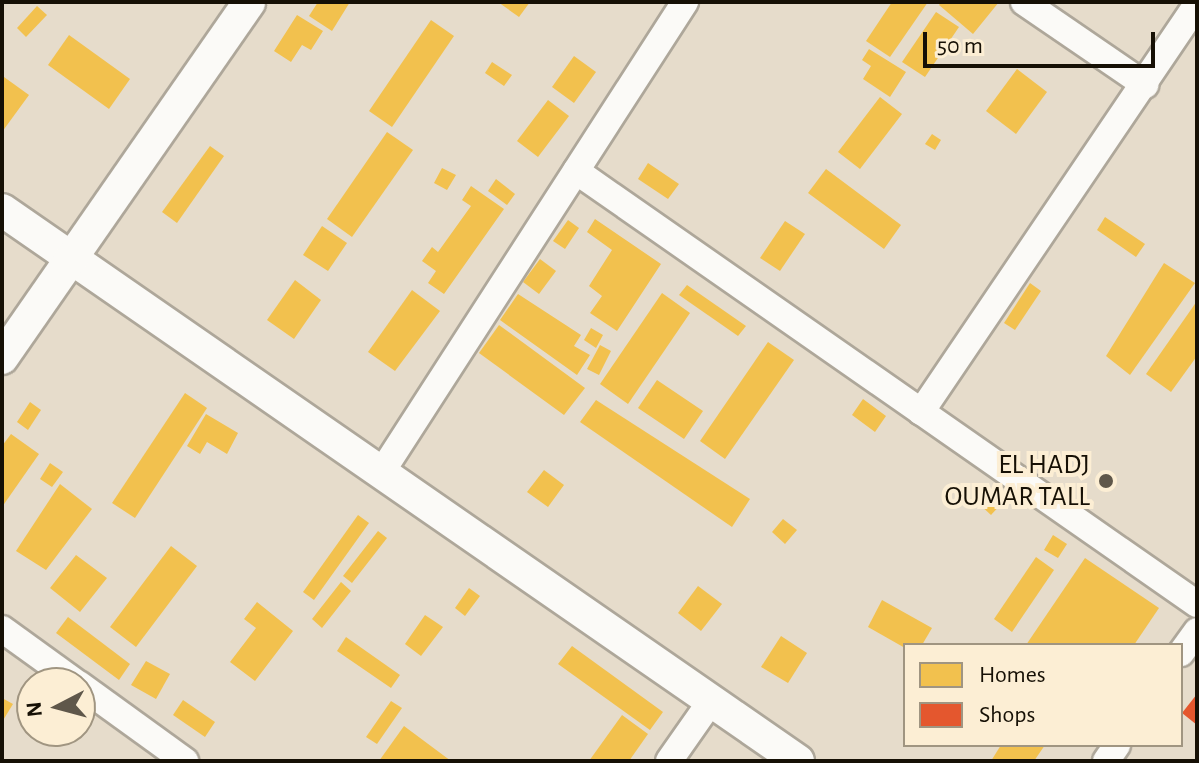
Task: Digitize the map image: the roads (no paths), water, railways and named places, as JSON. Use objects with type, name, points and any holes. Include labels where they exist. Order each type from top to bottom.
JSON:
[{"type":"street","points":[[2,358],[249,2]]},
{"type":"street","points":[[381,473],[685,2]]},
{"type":"street","points":[[1024,2],[1145,85]]},
{"type":"street","points":[[921,412],[1197,5]]},
{"type":"street","points":[[576,171],[1197,604]]},
{"type":"street","points":[[2,210],[798,761]]},
{"type":"street","points":[[2,629],[55,667]]},
{"type":"street","points":[[1183,650],[1197,631]]},
{"type":"street","points":[[96,697],[180,760]]},
{"type":"street","points":[[669,761],[711,701]]},
{"type":"place","name":"EL HADJ OUMAR TALL","points":[[1106,481]]}]
